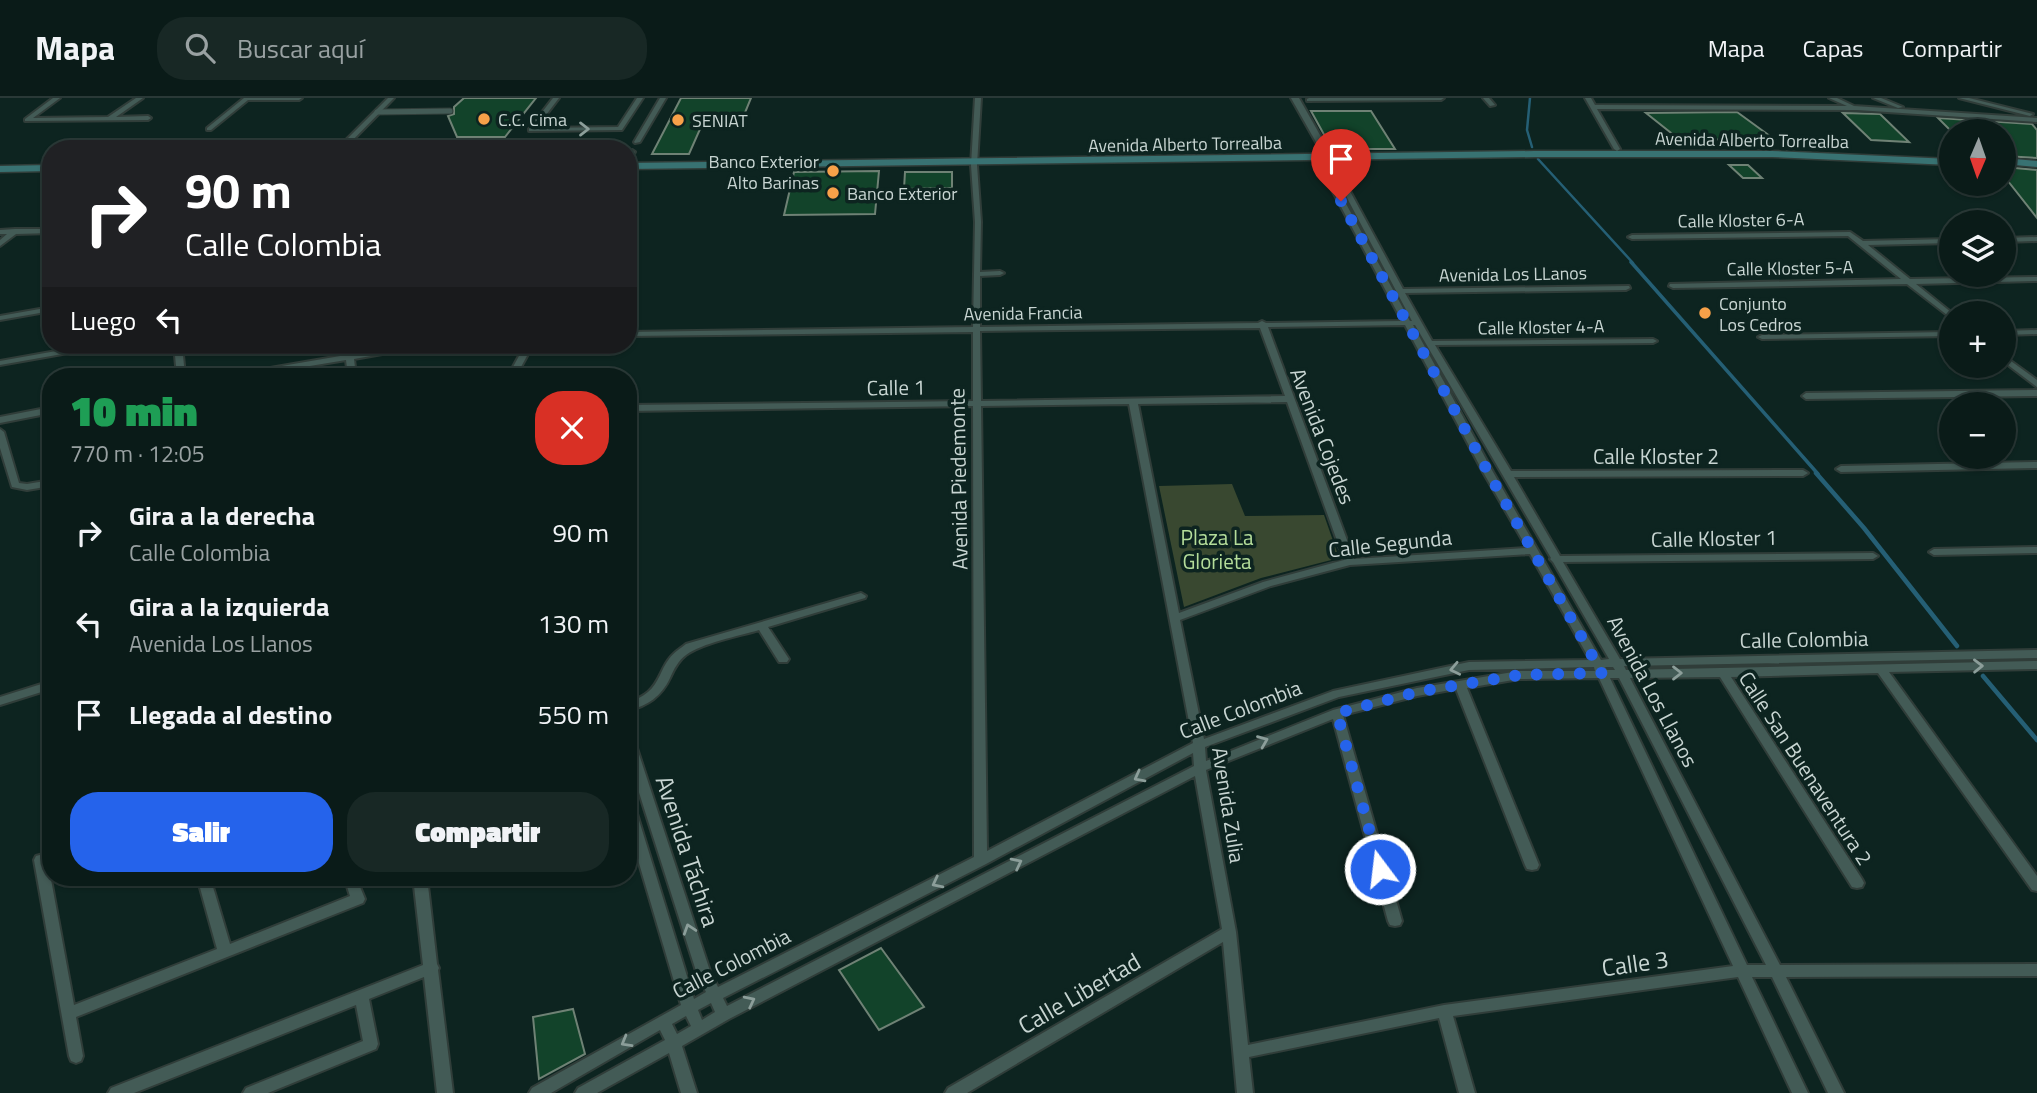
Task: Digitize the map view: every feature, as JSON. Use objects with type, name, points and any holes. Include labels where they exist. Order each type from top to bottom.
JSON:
[{"type":"main road","name":"Avenida Alberto Torrealba","points":[[637,159],[974,159],[1317,151],[1616,149],[1780,149],[1939,156]]},
{"type":"main road","name":"Avenida Alberto Torrealba","points":[[1317,151],[1372,158],[1772,154],[1939,161]]},
{"type":"main road","points":[[1338,174],[1346,163],[1372,158]]},
{"type":"main road","points":[[2016,163],[2037,167]]},
{"type":"main road","points":[[2016,166],[2037,167]]},
{"type":"main road","points":[[0,171],[42,170]]},
{"type":"street","points":[[57,98],[27,120],[149,118]]},
{"type":"street","points":[[109,119],[140,98]]},
{"type":"street","points":[[209,129],[247,98],[299,98]]},
{"type":"street","points":[[339,140],[381,98]]},
{"type":"street","points":[[349,140],[391,98]]},
{"type":"street","points":[[556,98],[531,130],[620,129],[640,98]]},
{"type":"street","points":[[637,142],[663,98]]},
{"type":"street","name":"Avenida Piedemonte","points":[[978,98],[974,159],[978,222],[976,404],[981,860]]},
{"type":"street","name":"Avenida Los Llanos","points":[[1284,98],[1317,151],[1406,321],[1600,668],[1800,1093]]},
{"type":"street","name":"Avenida Los Llanos","points":[[1295,98],[1317,151],[1338,174],[1417,321],[1618,667],[1776,971],[1836,1093]]},
{"type":"street","points":[[1309,100],[1441,98]]},
{"type":"street","points":[[1486,98],[1492,105]]},
{"type":"street","points":[[1588,98],[1616,149]]},
{"type":"street","points":[[1671,98],[1680,107]]},
{"type":"street","points":[[1751,98],[1758,106]]},
{"type":"street","points":[[1832,98],[1857,108]]},
{"type":"street","points":[[1876,98],[1910,110]]},
{"type":"street","points":[[1962,98],[2037,118]]},
{"type":"street","points":[[1593,107],[1857,108],[2037,118]]},
{"type":"street","points":[[377,112],[450,111]]},
{"type":"street","points":[[0,244],[15,231]]},
{"type":"street","points":[[0,232],[42,231]]},
{"type":"street","name":"Calle Kloster 6-A","points":[[1632,237],[1850,234],[1861,243]]},
{"type":"street","points":[[2016,240],[2037,239]]},
{"type":"street","points":[[1861,243],[1939,241]]},
{"type":"street","points":[[1861,243],[1939,306]]},
{"type":"street","points":[[976,274],[1000,274]]},
{"type":"street","name":"Calle Kloster 5-A","points":[[1672,286],[2037,279]]},
{"type":"street","name":"Avenida Los LLanos","points":[[1401,290],[1626,288]]},
{"type":"street","points":[[0,318],[42,311]]},
{"type":"street","name":"Avenida Francia","points":[[637,332],[1417,321]]},
{"type":"street","name":"Avenida Cojedes","points":[[1262,324],[1350,562]]},
{"type":"street","points":[[2016,333],[2037,332]]},
{"type":"street","points":[[1762,337],[1939,334]]},
{"type":"street","name":"Calle Kloster 4-A","points":[[1430,343],[1653,341]]},
{"type":"street","points":[[0,363],[51,354]]},
{"type":"street","points":[[256,368],[329,354]]},
{"type":"street","points":[[272,368],[333,354]]},
{"type":"street","points":[[2016,367],[2037,384]]},
{"type":"street","points":[[1806,396],[2037,393]]},
{"type":"street","name":"Calle 1","points":[[637,408],[1290,399]]},
{"type":"street","name":"Avenida Zulia","points":[[1133,402],[1199,745],[1200,768],[1229,932],[1245,1093]]},
{"type":"street","points":[[0,417],[42,410]]},
{"type":"street","points":[[0,432],[15,485],[27,488],[42,485]]},
{"type":"street","points":[[1841,469],[2037,466]]},
{"type":"street","name":"Calle Kloster 2","points":[[1508,474],[1803,473]]},
{"type":"street","points":[[1934,552],[2037,550]]},
{"type":"street","name":"Calle Segunda","points":[[1175,618],[1268,583],[1350,562],[1534,551]]},
{"type":"street","name":"Calle Kloster 1","points":[[1555,559],[1873,556]]},
{"type":"street","points":[[637,704],[648,701],[663,684],[673,657],[680,652],[861,596]]},
{"type":"street","points":[[762,626],[783,659]]},
{"type":"street","name":"Calle Colombia","points":[[583,1093],[699,1028],[1200,768],[1337,713],[1417,692],[1519,675],[1600,668],[2037,654]]},
{"type":"street","name":"Calle Colombia","points":[[1618,667],[1723,673],[2037,665]]},
{"type":"street","name":"Calle Colombia","points":[[537,1093],[689,1007],[981,860],[1199,745],[1337,694],[1469,666],[1600,668]]},
{"type":"street","points":[[1880,668],[2037,886]]},
{"type":"street","name":"Calle San Buenaventura 2","points":[[1723,673],[1857,883]]},
{"type":"street","points":[[1460,685],[1532,865]]},
{"type":"street","points":[[0,701],[42,688]]},
{"type":"street","points":[[1337,713],[1395,921]]},
{"type":"street","name":"Avenida Táchira","points":[[637,767],[703,971],[724,1015]]},
{"type":"street","points":[[637,834],[689,1007],[699,1028]]},
{"type":"street","points":[[46,886],[76,1056]]},
{"type":"street","points":[[206,886],[225,951]]},
{"type":"street","points":[[70,1013],[358,899],[353,886]]},
{"type":"street","points":[[421,886],[445,1093]]},
{"type":"street","name":"Calle Libertad","points":[[953,1093],[1229,932]]},
{"type":"street","points":[[116,1093],[432,968]]},
{"type":"street","name":"Calle 3","points":[[1243,1052],[1444,1011],[1741,971],[2037,970]]},
{"type":"street","points":[[251,1093],[371,1044],[361,995]]},
{"type":"street","points":[[1444,1011],[1466,1093]]},
{"type":"street","points":[[663,1021],[674,1043],[689,1093]]},
{"type":"green space","name":"Plaza La Glorieta","points":[[1232,484],[1245,516],[1324,515],[1339,558],[1261,578],[1184,607],[1159,486]]},
{"type":"building","name":"C.C. Cima","points":[[464,98],[536,98],[505,137],[457,137],[448,116],[454,114],[454,107]]},
{"type":"building","points":[[681,98],[751,98],[742,120],[704,120],[689,154],[652,154]]},
{"type":"building","points":[[1311,111],[1371,111],[1395,149],[1332,149]]},
{"type":"building","points":[[1737,112],[1774,139],[1680,140],[1646,113]]},
{"type":"building","points":[[1843,113],[1880,114],[1909,142],[1871,140]]},
{"type":"building","points":[[2016,123],[2032,124],[2037,130],[2037,158],[2016,157]]},
{"type":"building","points":[[1729,165],[1748,165],[1762,178],[1743,178]]},
{"type":"building","points":[[2016,168],[2037,170],[2037,218],[2016,191]]},
{"type":"building","name":"Banco Exterior","points":[[879,171],[875,214],[784,215],[794,172]]},
{"type":"building","points":[[905,172],[952,172],[952,188],[904,189]]},
{"type":"building","points":[[881,948],[924,1007],[879,1030],[839,970]]},
{"type":"building","points":[[573,1009],[585,1054],[539,1079],[533,1017]]},
{"type":"waterway","points":[[1530,98],[1527,130],[1532,147]]},
{"type":"waterway","points":[[1538,159],[1633,263]]},
{"type":"waterway","points":[[1631,262],[1818,474]]},
{"type":"waterway","points":[[1816,473],[1864,528],[1957,646]]},
{"type":"waterway","points":[[1983,676],[2037,740]]},
{"type":"place","name":"C.C. Cima","points":[[484,119]]},
{"type":"place","name":"SENIAT","points":[[678,120]]},
{"type":"place","name":"Banco Exterior Alto Barinas","points":[[833,171]]},
{"type":"place","name":"Banco Exterior","points":[[833,193]]},
{"type":"place","name":"Conjunto Los Cedros","points":[[1705,313]]},
{"type":"route","points":[[1341,201],[1488,472],[1602,673],[1519,675],[1417,692],[1337,713],[1380,869]]}]
